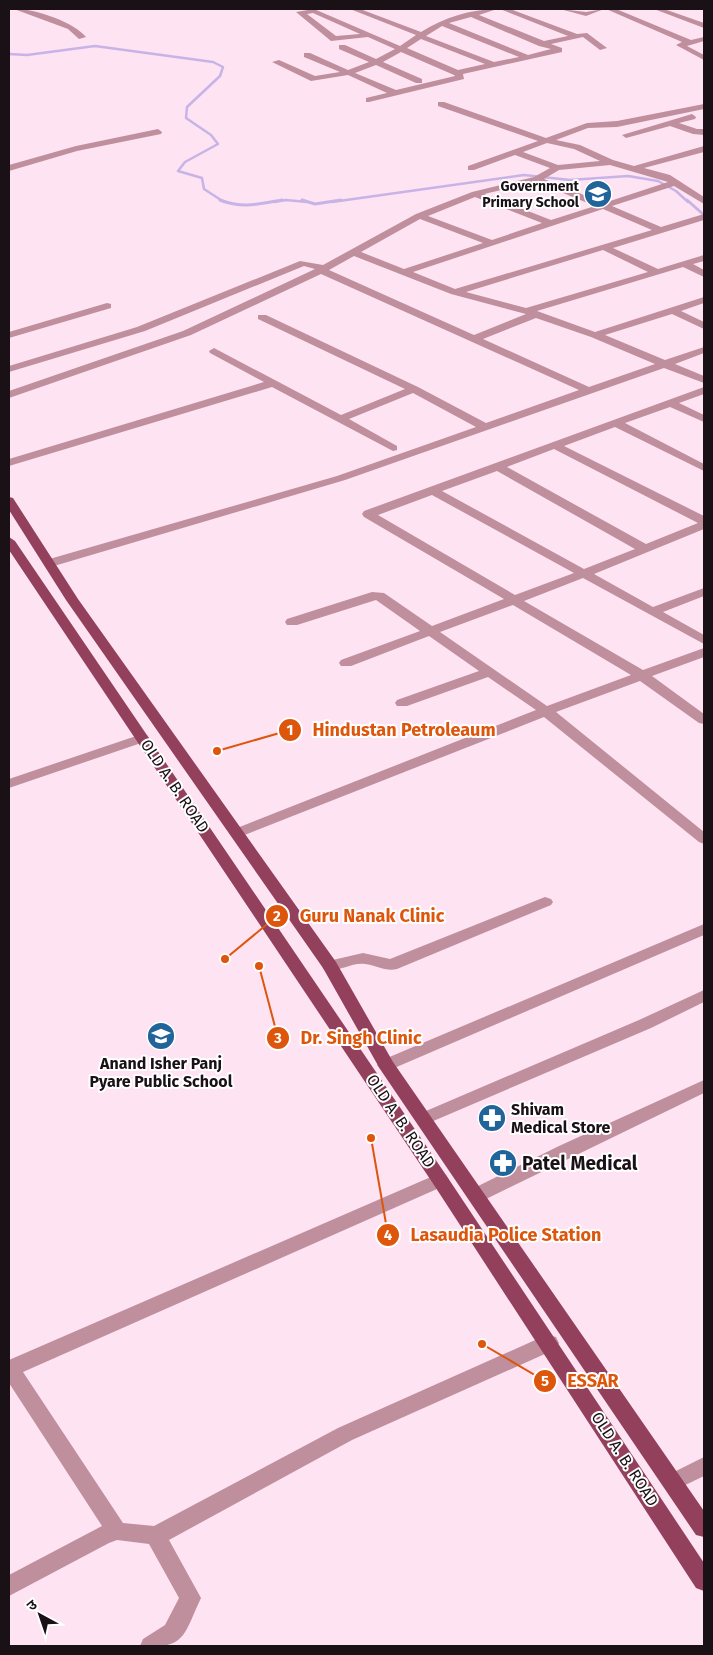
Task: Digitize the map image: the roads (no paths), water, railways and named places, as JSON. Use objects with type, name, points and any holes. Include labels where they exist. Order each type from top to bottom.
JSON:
[{"type":"main road","name":"OLD A. B. ROAD","points":[[9,501],[72,600],[330,966],[386,1064],[425,1118],[704,1528]]},
{"type":"main road","name":"OLD A. B. ROAD","points":[[9,541],[549,1343],[704,1581]]},
{"type":"street","points":[[18,9],[65,25],[75,30],[82,37]]},
{"type":"street","points":[[354,9],[492,65]]},
{"type":"street","points":[[276,62],[314,79],[348,73],[400,50],[442,24],[469,12],[493,9]]},
{"type":"street","points":[[504,9],[576,36]]},
{"type":"street","points":[[564,9],[586,14],[600,9]]},
{"type":"street","points":[[610,9],[689,42]]},
{"type":"street","points":[[658,9],[704,26]]},
{"type":"street","points":[[367,35],[334,39],[299,13],[316,10],[400,50],[457,73],[559,50],[469,12]]},
{"type":"street","points":[[442,24],[527,57]]},
{"type":"street","points":[[512,51],[584,35],[603,48]]},
{"type":"street","points":[[704,39],[680,45],[680,47],[704,58]]},
{"type":"street","points":[[342,47],[419,81]]},
{"type":"street","points":[[308,55],[396,93]]},
{"type":"street","points":[[369,100],[460,77],[457,73]]},
{"type":"street","points":[[441,104],[544,140],[577,147],[610,162],[655,172],[668,184],[704,201]]},
{"type":"street","points":[[471,168],[587,126],[616,124],[704,108]]},
{"type":"street","points":[[626,135],[671,123],[704,108]]},
{"type":"street","points":[[671,123],[696,132],[704,132]]},
{"type":"street","points":[[9,168],[76,150],[158,132]]},
{"type":"street","points":[[634,168],[704,149]]},
{"type":"street","points":[[514,152],[546,174],[602,206],[661,230]]},
{"type":"street","points":[[9,395],[187,333],[228,316],[322,269],[420,216],[476,194],[546,174],[610,162]]},
{"type":"street","points":[[404,272],[668,184]]},
{"type":"street","points":[[476,194],[550,223]]},
{"type":"street","points":[[420,216],[492,242]]},
{"type":"street","points":[[455,292],[702,218]]},
{"type":"street","points":[[604,247],[657,272]]},
{"type":"street","points":[[352,252],[455,292],[531,313],[595,335],[704,380]]},
{"type":"street","points":[[474,339],[531,313],[704,258]]},
{"type":"street","points":[[9,369],[140,329],[303,263],[322,269],[588,390]]},
{"type":"street","points":[[684,264],[704,274]]},
{"type":"street","points":[[595,335],[704,300]]},
{"type":"street","points":[[9,335],[107,306]]},
{"type":"street","points":[[672,310],[704,326]]},
{"type":"street","points":[[262,317],[414,389],[485,427]]},
{"type":"street","points":[[50,563],[341,478],[704,350]]},
{"type":"street","points":[[214,351],[393,448]]},
{"type":"street","points":[[9,464],[274,384]]},
{"type":"street","points":[[340,418],[414,389]]},
{"type":"street","points":[[704,390],[368,514],[641,675],[704,720]]},
{"type":"street","points":[[669,402],[704,420]]},
{"type":"street","points":[[614,422],[704,468]]},
{"type":"street","points":[[554,445],[704,523]]},
{"type":"street","points":[[497,466],[644,549]]},
{"type":"street","points":[[432,490],[704,640]]},
{"type":"street","points":[[346,663],[583,574],[704,523]]},
{"type":"street","points":[[654,611],[704,592]]},
{"type":"street","points":[[292,622],[372,596],[379,596],[546,711],[704,839]]},
{"type":"street","points":[[237,833],[546,711],[704,652]]},
{"type":"street","points":[[402,703],[490,672]]},
{"type":"street","points":[[9,784],[142,738]]},
{"type":"street","points":[[330,966],[363,958],[391,965],[545,902]]},
{"type":"street","points":[[386,1064],[704,929]]},
{"type":"street","points":[[425,1118],[645,1024],[704,995]]},
{"type":"street","points":[[477,1195],[565,1151],[704,1086]]},
{"type":"street","points":[[117,1531],[9,1369],[440,1180]]},
{"type":"street","points":[[9,1586],[103,1535],[117,1531],[156,1536],[345,1434],[549,1343]]},
{"type":"street","points":[[673,1482],[704,1466]]},
{"type":"street","points":[[151,1646],[173,1632],[190,1598],[156,1536]]},
{"type":"waterway","points":[[9,54],[27,55],[95,46],[213,62],[223,67],[220,76],[187,107],[186,118],[211,135],[218,144],[185,162],[178,171],[202,178],[204,189],[222,201]]},
{"type":"waterway","points":[[332,202],[524,175],[570,180],[628,176],[658,181],[676,191],[688,202]]},
{"type":"waterway","points":[[222,201],[244,205],[282,200]]},
{"type":"waterway","points":[[274,202],[286,200],[307,202]]},
{"type":"waterway","points":[[302,200],[315,204],[341,200]]},
{"type":"waterway","points":[[687,200],[704,215]]},
{"type":"place","name":"Government Primary School","points":[[598,194]]},
{"type":"place","name":"Hindustan Petroleaum","points":[[217,751]]},
{"type":"place","name":"Guru Nanak Clinic","points":[[225,959]]},
{"type":"place","name":"Dr. Singh Clinic","points":[[259,966]]},
{"type":"place","name":"Anand Isher Panj Pyare Public School","points":[[161,1036]]},
{"type":"place","name":"Shivam Medical Store","points":[[492,1118]]},
{"type":"place","name":"Lasaudia Police Station","points":[[371,1138]]},
{"type":"place","name":"Patel Medical","points":[[503,1163]]},
{"type":"place","name":"ESSAR","points":[[482,1344]]}]
